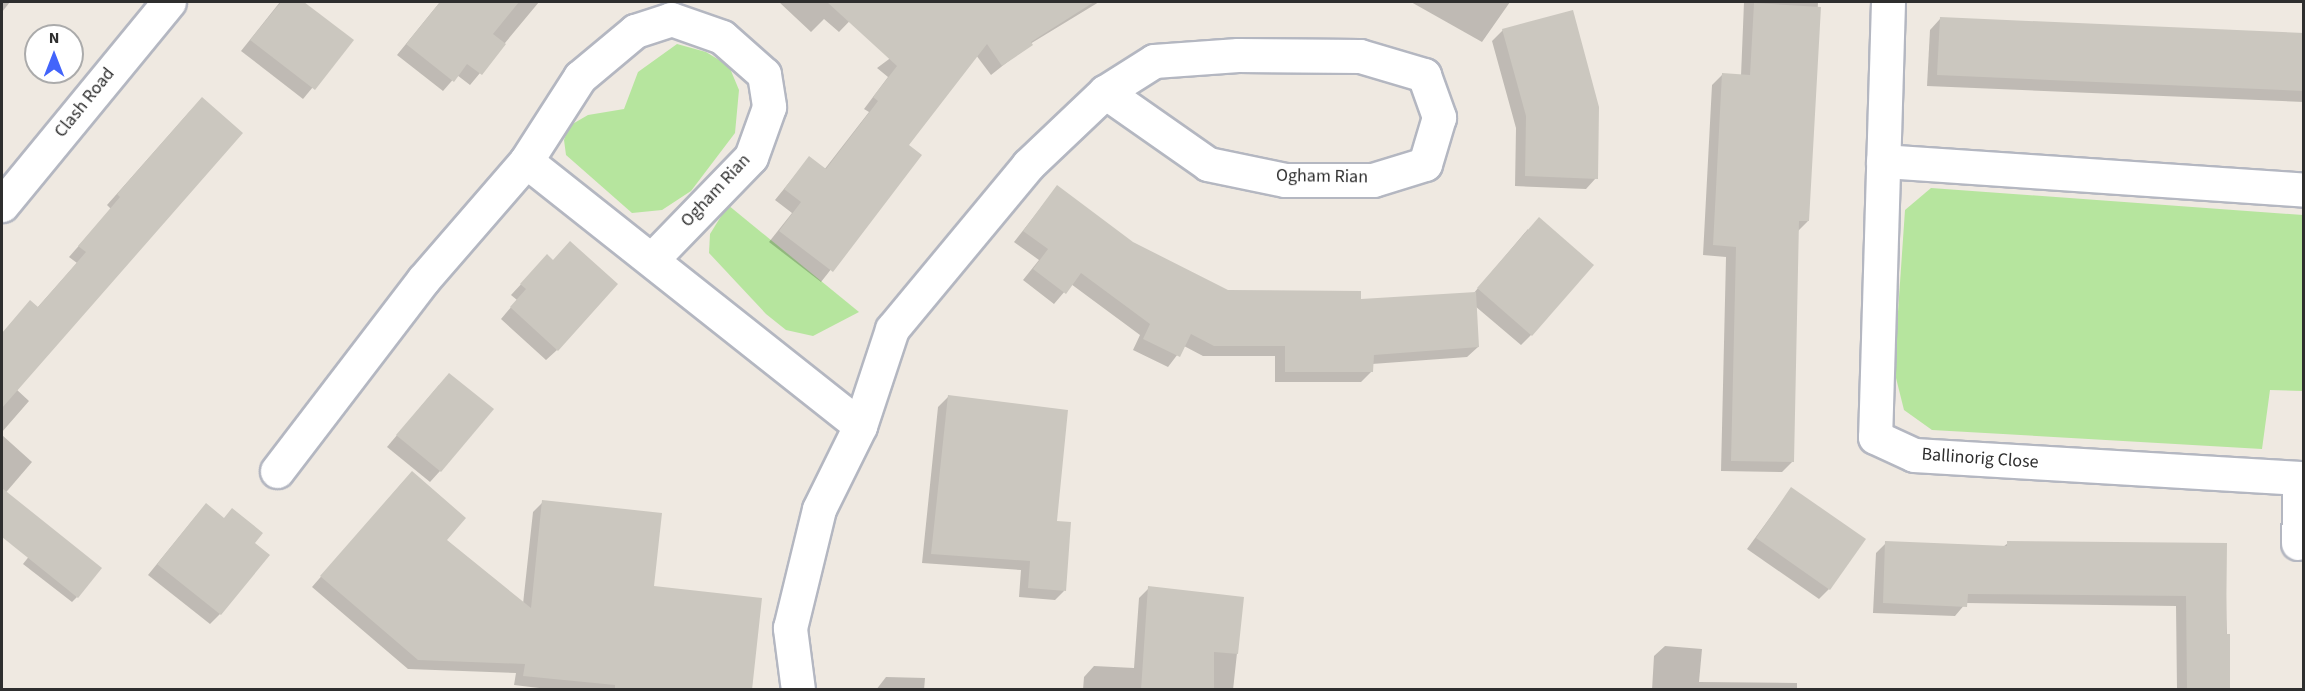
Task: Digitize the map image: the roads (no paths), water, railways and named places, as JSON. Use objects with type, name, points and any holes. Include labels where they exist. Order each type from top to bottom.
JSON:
[{"type":"street","name":"Clash Road","points":[[2,205],[169,2]]},
{"type":"street","name":"Ballinorig Close","points":[[1888,2],[1875,437],[1914,455],[2300,478],[2298,543]]},
{"type":"street","name":"Ogham Rian","points":[[277,471],[423,280],[526,161],[580,77],[635,31],[670,19],[722,37],[764,74],[769,107],[751,157],[652,259]]},
{"type":"street","name":"Ogham Rian","points":[[798,690],[790,628],[819,509],[861,426],[892,329],[1028,165],[1105,92],[1154,61],[1238,55],[1360,56],[1424,75],[1440,117],[1425,164],[1373,180],[1285,180],[1208,164],[1105,92]]},
{"type":"street","points":[[526,161],[861,426]]},
{"type":"street","points":[[1883,161],[2304,190]]}]
